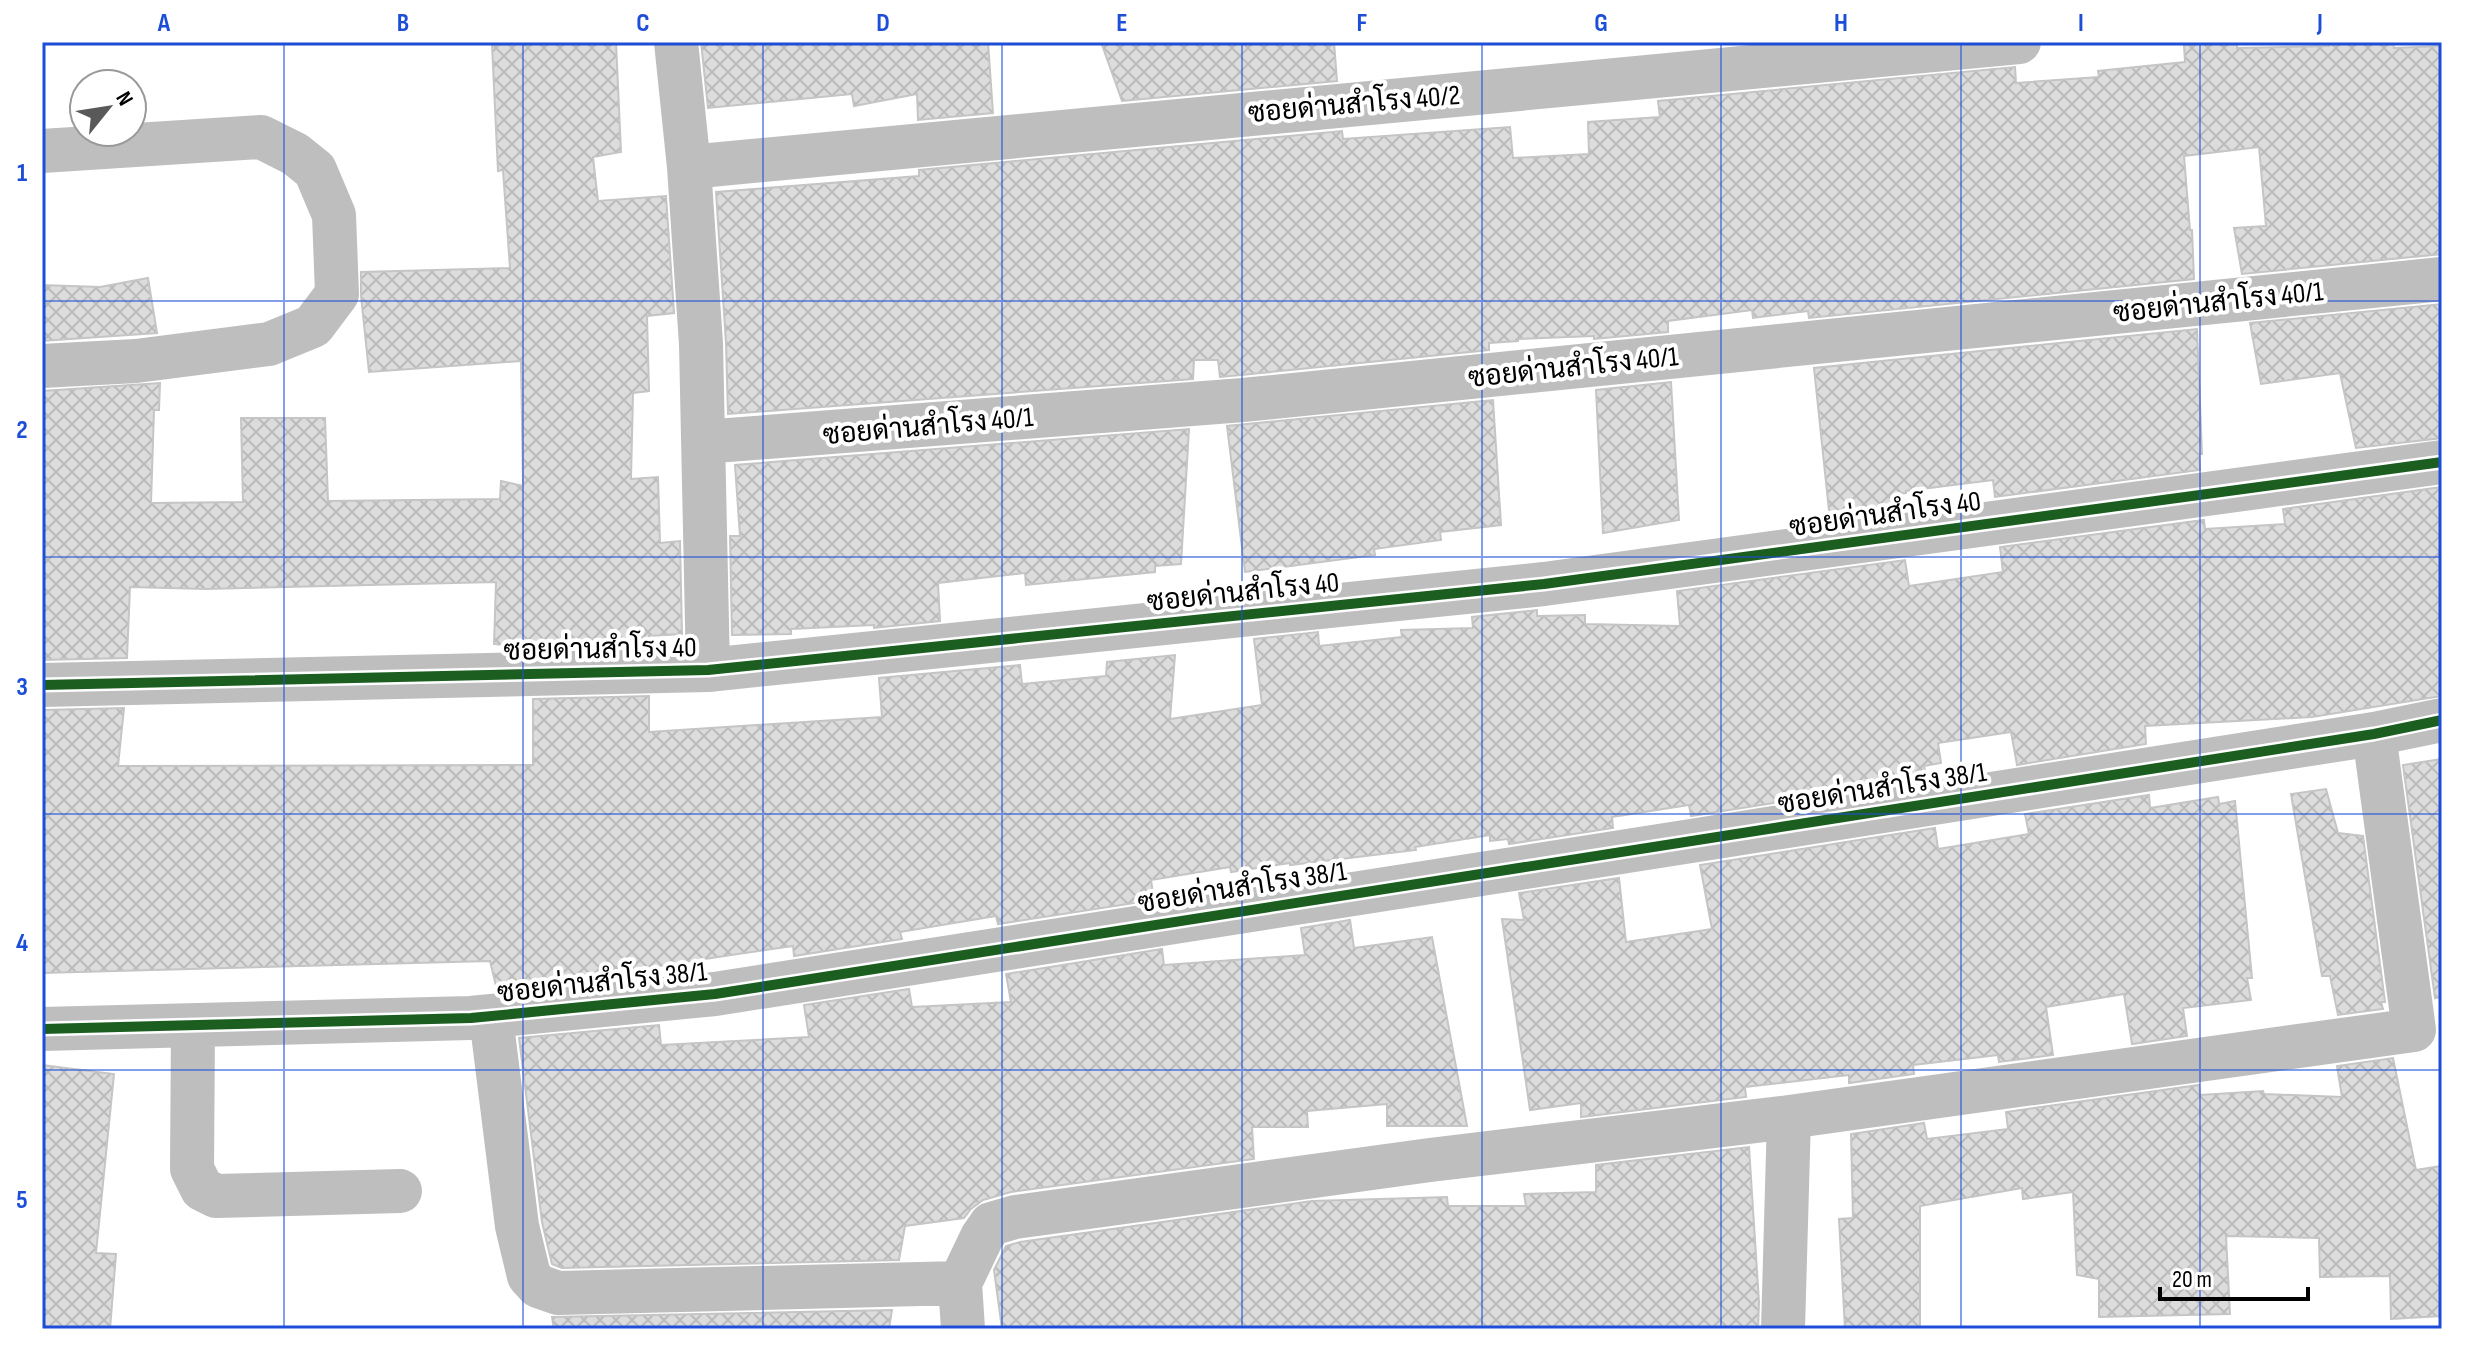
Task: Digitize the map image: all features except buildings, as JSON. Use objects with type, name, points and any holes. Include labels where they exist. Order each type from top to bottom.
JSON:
[{"type":"street","points":[[676,42],[689,167],[701,344],[708,670]]},
{"type":"street","name":"ซอยด่านสำโรง 40/2","points":[[689,167],[2019,42]]},
{"type":"street","points":[[42,151],[261,137],[295,154],[315,170],[334,215],[337,294],[313,326],[269,344],[136,361],[42,366]]},
{"type":"street","name":"ซอยด่านสำโรง 40/1","points":[[703,442],[1243,400],[2442,279]]},
{"type":"street","name":"ซอยด่านสำโรง 40","points":[[42,685],[708,670],[1544,584],[2442,462]]},
{"type":"street","name":"ซอยด่านสำโรง 38/1","points":[[42,1029],[491,1017],[715,994],[2374,734],[2442,720]]},
{"type":"street","points":[[963,1329],[960,1283],[991,1224],[1015,1217],[1430,1160],[1789,1117],[2428,1028],[2374,734]]},
{"type":"street","points":[[491,1017],[517,1226],[529,1276],[538,1286],[558,1293],[960,1283]]},
{"type":"street","points":[[193,1026],[192,1169],[202,1189],[216,1196],[400,1191]]},
{"type":"street","points":[[1783,1329],[1789,1117]]},
{"type":"cycle path","points":[[42,685],[708,670],[1544,584],[2442,462]]},
{"type":"cycle path","points":[[42,1029],[471,1018],[715,994],[2374,734],[2442,720]]}]
